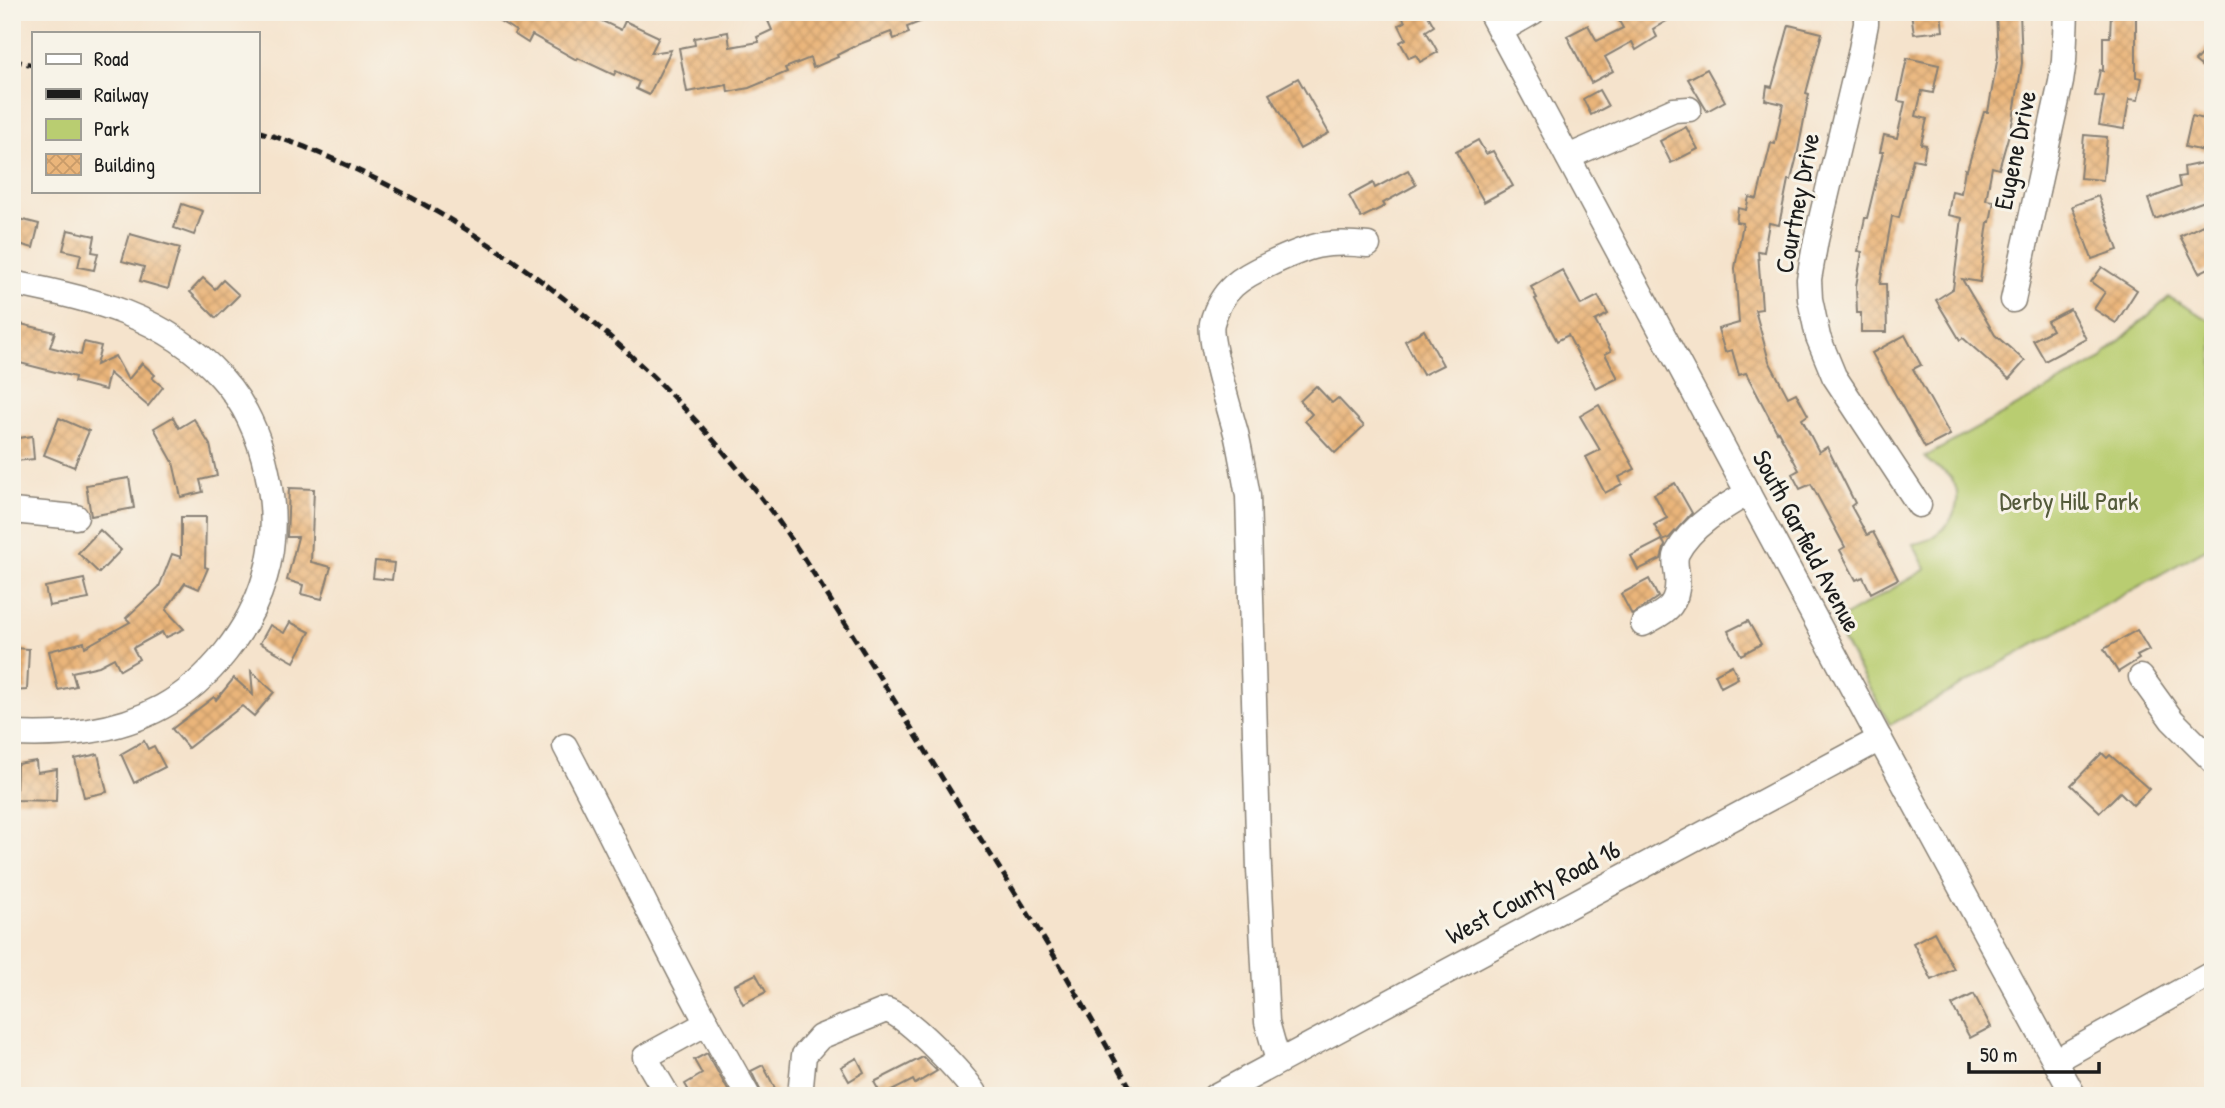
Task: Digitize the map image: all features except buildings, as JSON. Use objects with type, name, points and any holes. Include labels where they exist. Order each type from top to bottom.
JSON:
[{"type":"street","points":[[1495,21],[1533,12]]},
{"type":"street","name":"Courtney Drive","points":[[1866,12],[1860,54],[1816,240],[1809,279],[1810,299],[1818,337],[1835,376],[1919,505]]},
{"type":"street","name":"Eugene Drive","points":[[2013,300],[2061,82],[2066,12]]},
{"type":"street","name":"South Garfield Avenue","points":[[1495,21],[2074,1096]]},
{"type":"street","points":[[1568,157],[1674,110],[1689,109]]},
{"type":"street","points":[[1278,1061],[1267,1022],[1261,911],[1248,496],[1237,436],[1215,353],[1211,324],[1227,289],[1250,273],[1307,246],[1344,242],[1368,245]]},
{"type":"street","points":[[12,283],[74,296],[141,318],[180,342],[220,376],[234,392],[256,433],[268,475],[272,541],[265,576],[253,608],[238,635],[206,675],[186,692],[140,718],[107,728],[68,735],[12,734]]},
{"type":"street","points":[[1643,624],[1664,613],[1676,600],[1675,561],[1687,539],[1723,507],[1748,493]]},
{"type":"street","points":[[12,511],[76,517]]},
{"type":"street","points":[[2141,677],[2172,720],[2213,761]]},
{"type":"street","name":"West County Road 16","points":[[1214,1096],[1880,739]]},
{"type":"street","points":[[565,746],[675,964],[748,1096]]},
{"type":"street","points":[[2055,1061],[2213,974]]},
{"type":"street","points":[[800,1096],[804,1055],[820,1037],[886,1010],[895,1012],[927,1040],[977,1096]]},
{"type":"street","points":[[668,1096],[645,1057],[707,1023]]},
{"type":"green space","name":"Derby Hill Park","points":[[2169,297],[2213,322],[2213,545],[1890,725],[1833,623],[1926,569],[1913,544],[1934,536],[1943,529],[1955,510],[1957,499],[1951,478],[1925,457],[2102,359]]},
{"type":"railway","points":[[12,60],[32,65]]},
{"type":"railway","points":[[259,132],[307,148],[382,182],[447,218],[510,259],[570,304],[627,352],[681,405],[731,460],[800,552],[873,666],[1035,925],[1135,1096]]}]
